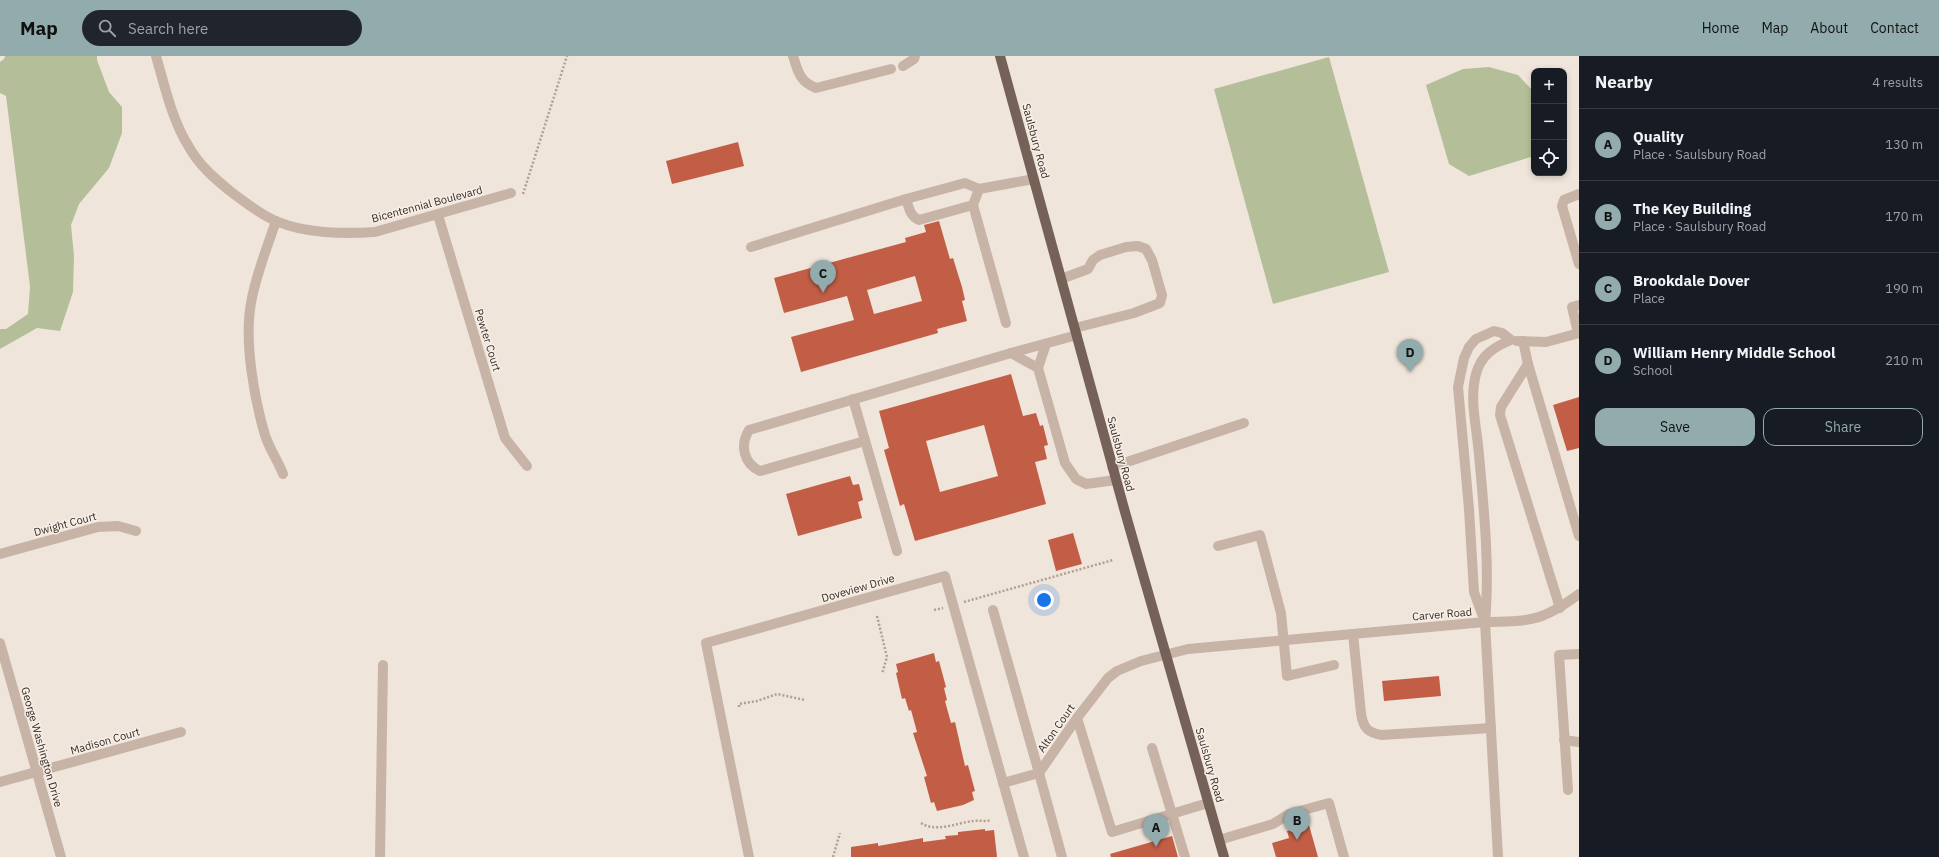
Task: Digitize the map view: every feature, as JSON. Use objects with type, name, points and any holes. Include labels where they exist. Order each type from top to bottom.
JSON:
[{"type":"main road","name":"Saulsbury Road","points":[[1000,56],[1112,467],[1224,857]]},
{"type":"street","name":"Bicentennial Boulevard","points":[[156,56],[174,116],[188,147],[202,167],[250,206],[276,221],[305,230],[353,233],[375,232],[511,193]]},
{"type":"street","points":[[794,56],[797,70],[805,84],[816,88],[891,69]]},
{"type":"street","points":[[903,66],[915,56]]},
{"type":"street","points":[[907,202],[911,211],[919,213],[962,202],[978,190],[1034,179]]},
{"type":"street","points":[[751,247],[907,202],[965,183],[978,190]]},
{"type":"street","points":[[978,190],[973,205],[1006,323]]},
{"type":"street","points":[[1579,194],[1564,200],[1562,206],[1579,264]]},
{"type":"street","points":[[907,202],[910,213],[919,220],[973,205]]},
{"type":"street","name":"Pewter Court","points":[[438,215],[505,438],[527,466]]},
{"type":"street","points":[[276,221],[258,273],[250,304],[249,353],[253,383],[265,436],[284,474]]},
{"type":"street","points":[[865,441],[760,471],[752,467],[748,461],[744,449],[744,438],[749,430],[1046,344],[1160,303],[1162,295],[1152,260],[1146,249],[1138,246],[1126,247],[1100,255],[1093,260],[1088,269],[1061,279]]},
{"type":"street","points":[[1486,622],[1488,591],[1481,476],[1473,402],[1476,373],[1486,355],[1494,347],[1511,340],[1546,342],[1579,333],[1572,307],[1579,305]]},
{"type":"street","points":[[1486,622],[1474,592],[1469,508],[1458,387],[1464,358],[1469,347],[1476,339],[1494,331],[1502,333],[1511,340]]},
{"type":"street","points":[[1523,341],[1528,364],[1579,536]]},
{"type":"street","points":[[1046,344],[1038,368],[1065,463],[1069,471],[1076,479],[1086,484],[1116,480]]},
{"type":"street","points":[[1011,353],[1038,368]]},
{"type":"street","points":[[1528,364],[1501,407],[1500,415],[1560,608]]},
{"type":"street","points":[[853,399],[897,551]]},
{"type":"street","points":[[1112,467],[1244,423]]},
{"type":"street","name":"Dwight Court","points":[[0,554],[98,526],[118,526],[136,531]]},
{"type":"street","points":[[1218,546],[1260,535],[1281,613],[1287,676],[1334,665]]},
{"type":"street","name":"Doveview Drive","points":[[749,857],[706,643],[945,576],[1024,857]]},
{"type":"street","points":[[1486,622],[1536,619],[1560,608],[1579,594]]},
{"type":"street","points":[[993,610],[1062,857]]},
{"type":"street","name":"Carver Road","points":[[1166,654],[1188,649],[1486,622],[1498,857]]},
{"type":"street","points":[[1353,634],[1361,713],[1363,724],[1367,730],[1373,734],[1382,735],[1491,728]]},
{"type":"street","name":"George Washington Drive","points":[[0,643],[61,857]]},
{"type":"street","name":"Alton Court","points":[[1039,773],[1077,718],[1100,688],[1117,671],[1141,661],[1166,654]]},
{"type":"street","points":[[1568,790],[1559,655],[1579,654]]},
{"type":"street","points":[[380,857],[383,665]]},
{"type":"street","points":[[1077,718],[1112,832],[1208,803]]},
{"type":"street","name":"Madison Court","points":[[0,782],[181,732]]},
{"type":"street","points":[[1564,740],[1579,742]]},
{"type":"street","points":[[1152,748],[1185,857]]},
{"type":"street","points":[[1003,783],[1039,773]]},
{"type":"street","points":[[1219,840],[1273,824],[1289,814],[1329,803],[1344,857]]},
{"type":"path","points":[[521,198],[567,56]]},
{"type":"path","points":[[960,603],[1113,560]]},
{"type":"path","points":[[934,610],[946,607]]},
{"type":"path","points":[[877,616],[887,657],[882,674]]},
{"type":"path","points":[[739,708],[739,704],[757,701],[777,694],[805,700]]},
{"type":"path","points":[[921,823],[926,826],[937,827],[974,821],[985,822],[991,820]]},
{"type":"path","points":[[833,857],[840,833]]},
{"type":"green space","points":[[5,56],[97,56],[97,60],[109,92],[122,107],[122,133],[109,168],[79,204],[71,225],[74,256],[73,292],[60,331],[37,328],[0,349],[0,329],[6,329],[28,314],[30,286],[6,96],[0,93],[0,62]]},
{"type":"green space","points":[[1329,57],[1389,272],[1273,304],[1214,89]]},
{"type":"green space","points":[[1489,67],[1518,75],[1531,89],[1531,157],[1469,176],[1449,164],[1426,85],[1463,69]]},
{"type":"building","points":[[738,142],[744,166],[672,184],[666,161]]},
{"type":"building","points":[[939,221],[950,259],[953,258],[962,287],[965,300],[962,301],[967,321],[937,329],[938,333],[801,372],[791,337],[854,320],[847,296],[784,313],[774,278],[906,242],[905,238],[926,232],[924,225]],"holes":[[[915,276],[922,301],[874,314],[867,290]]]},
{"type":"building","points":[[1011,374],[1023,416],[1036,413],[1040,426],[1043,425],[1048,445],[1044,446],[1047,459],[1035,462],[1046,504],[915,541],[904,504],[900,506],[884,450],[889,448],[879,411]],"holes":[[[984,425],[998,476],[940,492],[926,441]]]},
{"type":"building","points":[[1579,397],[1579,448],[1567,451],[1553,405]]},
{"type":"building","points":[[850,476],[853,485],[859,484],[863,500],[858,502],[862,518],[798,536],[786,494]]},
{"type":"building","points":[[1073,533],[1082,564],[1056,571],[1048,540]]},
{"type":"building","points":[[934,653],[936,662],[939,661],[946,687],[944,688],[947,700],[945,701],[951,723],[955,722],[965,766],[968,765],[975,791],[972,792],[974,800],[963,805],[937,811],[934,802],[931,803],[924,777],[927,776],[913,733],[917,732],[911,710],[909,711],[905,698],[902,699],[896,673],[898,672],[896,664]]},
{"type":"building","points":[[1439,676],[1441,696],[1384,701],[1382,681]]},
{"type":"building","points":[[1309,825],[1318,857],[1276,857],[1272,843],[1289,838],[1287,831]]},
{"type":"building","points":[[985,829],[985,831],[994,830],[997,857],[851,857],[851,847],[878,843],[878,846],[923,838],[923,842],[946,839],[945,836],[958,835],[958,832]]},
{"type":"building","points":[[1172,836],[1178,857],[1111,857],[1110,854]]},
{"type":"place","name":"Brookdale Dover","points":[[823,293]]},
{"type":"place","name":"William Henry Middle School","points":[[1410,372]]},
{"type":"place","name":"The Key Building","points":[[1297,840]]},
{"type":"place","name":"Quality","points":[[1156,847]]}]
